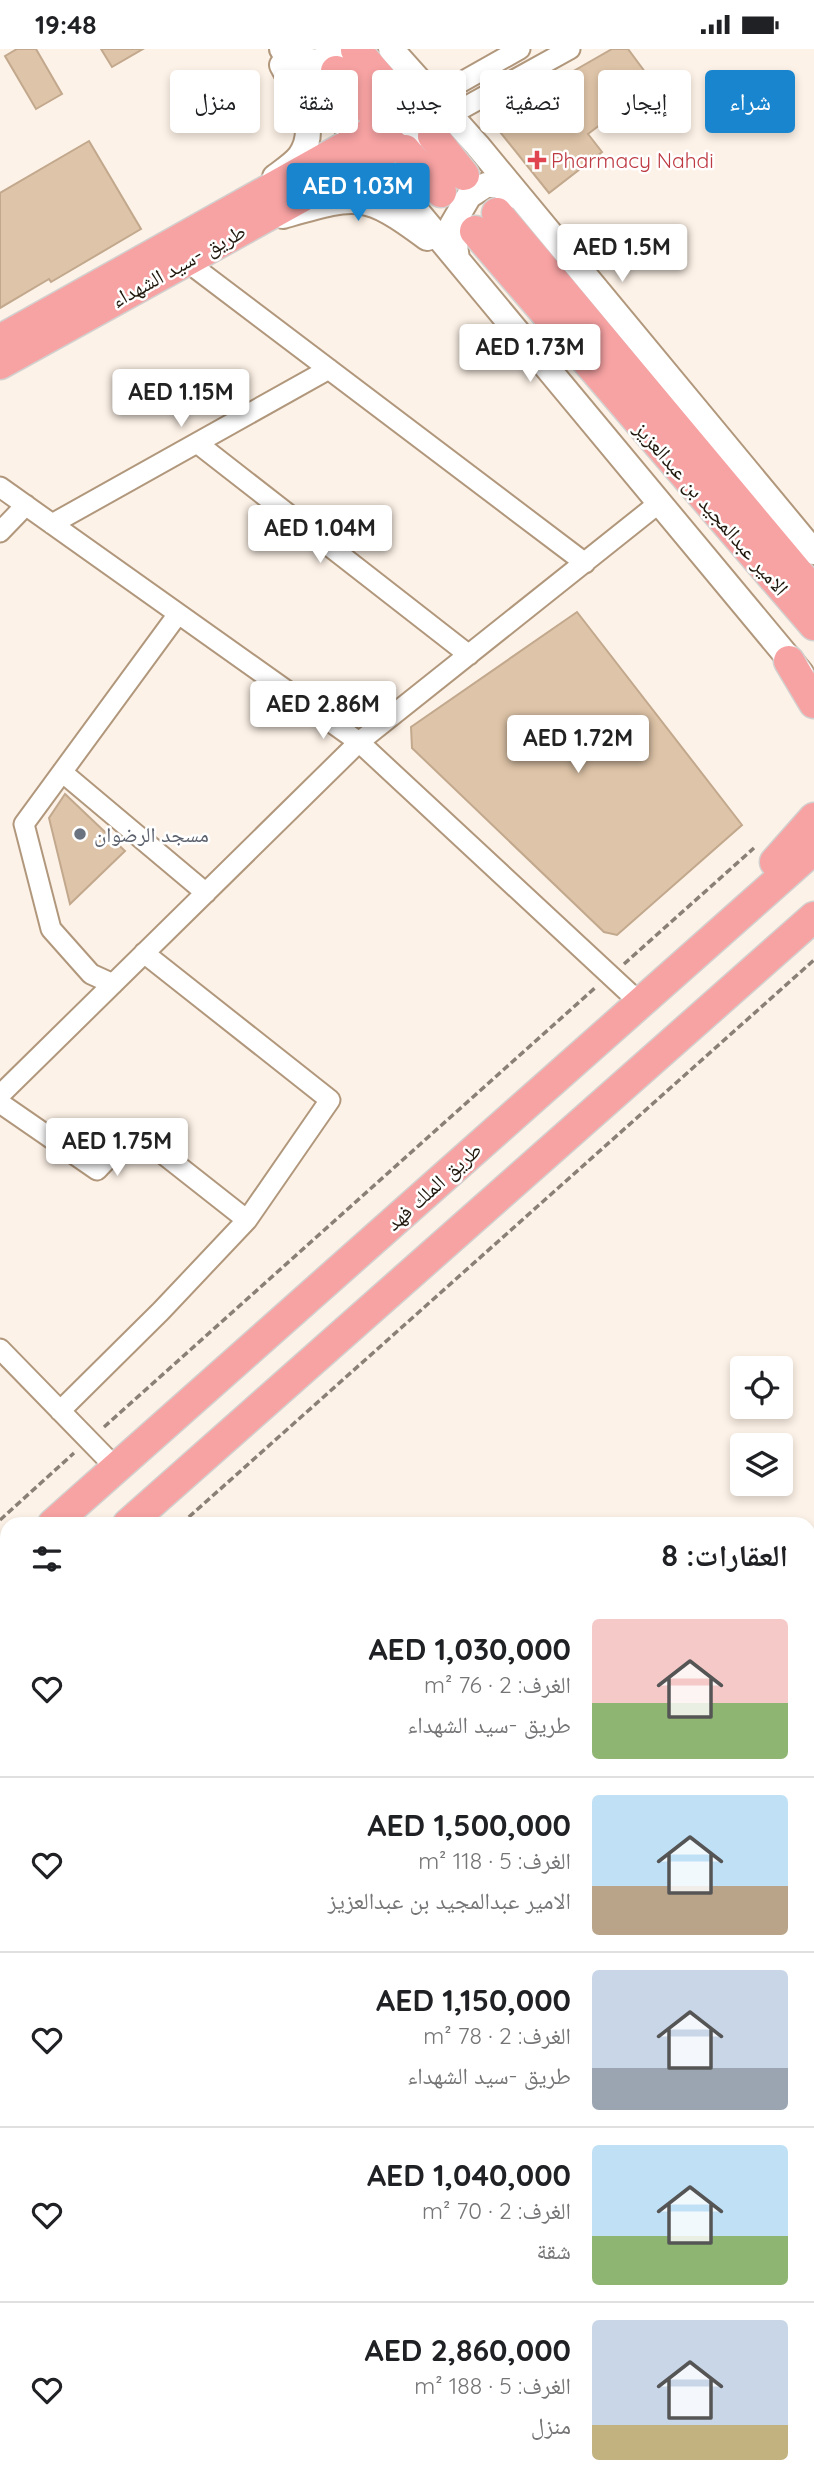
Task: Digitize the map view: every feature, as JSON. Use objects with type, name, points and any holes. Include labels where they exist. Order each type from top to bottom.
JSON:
[{"type":"main road","points":[[343,57],[372,78]]},
{"type":"main road","points":[[343,57],[379,139],[440,192]]},
{"type":"main road","points":[[450,133],[464,174]]},
{"type":"main road","name":"طريق -سيد الشهداء","points":[[0,340],[248,214],[379,139]]},
{"type":"main road","name":"طريق -سيد الشهداء","points":[[0,364],[186,261],[248,214]]},
{"type":"main road","name":"الامير عبدالمجيد بن عبدالعزيز","points":[[498,215],[814,592]]},
{"type":"main road","name":"الامير عبدالمجيد بن عبدالعزيز","points":[[498,215],[814,625]]},
{"type":"main road","points":[[802,669],[814,703]]},
{"type":"main road","points":[[692,957],[814,818]]},
{"type":"main road","name":"طريق الملك فهد","points":[[61,1517],[814,849]]},
{"type":"main road","points":[[136,1517],[814,917]]},
{"type":"main road","points":[[724,998],[814,932]]},
{"type":"street","points":[[248,214],[299,157],[306,145],[309,120],[273,49]]},
{"type":"street","points":[[282,49],[318,62],[343,57]]},
{"type":"street","points":[[282,49],[379,139],[457,260],[814,686]]},
{"type":"street","points":[[391,49],[409,70]]},
{"type":"street","points":[[466,92],[520,49]]},
{"type":"street","points":[[466,100],[570,49]]},
{"type":"street","points":[[379,139],[393,133]]},
{"type":"street","points":[[455,133],[498,215],[814,552]]},
{"type":"street","points":[[457,260],[452,225],[469,196],[486,185],[498,185],[498,215]]},
{"type":"street","points":[[248,214],[337,201],[364,200],[386,209],[457,260]]},
{"type":"street","points":[[186,261],[585,563]]},
{"type":"street","points":[[52,524],[329,369]]},
{"type":"street","points":[[197,443],[468,655]]},
{"type":"street","points":[[0,487],[359,742],[640,1003]]},
{"type":"street","points":[[0,1095],[359,742],[659,503]]},
{"type":"street","points":[[0,532],[26,505]]},
{"type":"street","points":[[113,984],[92,974],[51,929],[24,824],[178,614]]},
{"type":"street","points":[[62,772],[206,893]]},
{"type":"street","points":[[60,1411],[161,1311],[247,1220],[330,1100],[144,953]]},
{"type":"street","points":[[0,1103],[97,1170],[134,1131],[247,1220]]},
{"type":"street","points":[[0,1349],[116,1468]]},
{"type":"path","points":[[3,1517],[761,842]]},
{"type":"path","points":[[189,1517],[814,960]]},
{"type":"building","points":[[17,49],[36,49],[62,94],[36,109],[5,56]]},
{"type":"building","points":[[101,49],[143,49],[112,67]]},
{"type":"building","points":[[612,49],[628,49],[644,70],[598,70],[598,126],[588,134],[602,152],[549,193],[501,133],[584,133],[584,70],[575,70]]},
{"type":"building","points":[[89,141],[141,229],[51,282],[49,279],[0,308],[0,193]]},
{"type":"building","points":[[577,612],[742,825],[617,935],[604,932],[412,748],[411,727]]},
{"type":"building","name":"مسجد الرضوان","points":[[65,794],[125,851],[70,904],[49,818]]},
{"type":"place","name":"Pharmacy Nahdi","points":[[537,160]]},
{"type":"place","name":"مسجد الرضوان","points":[[80,834]]}]
